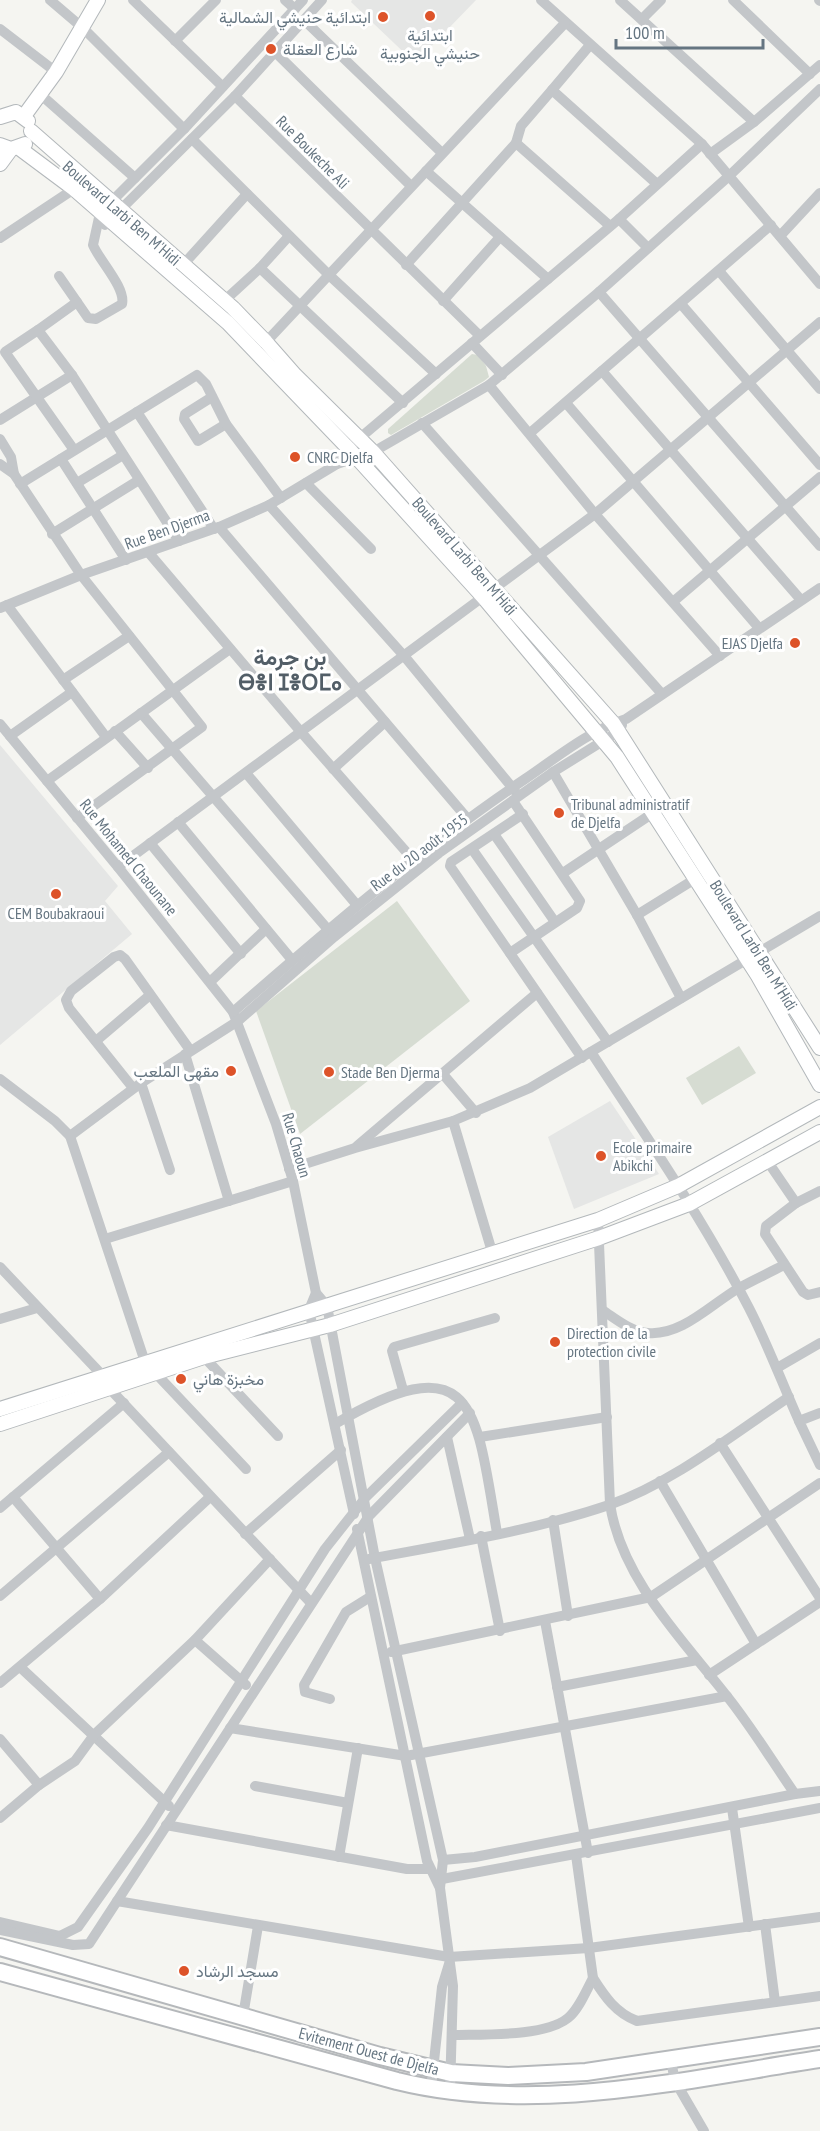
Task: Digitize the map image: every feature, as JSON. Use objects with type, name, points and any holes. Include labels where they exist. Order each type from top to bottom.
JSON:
[{"type":"highway","name":"Evitement Ouest de Djelfa","points":[[0,1947],[433,2071],[541,2075],[671,2061],[820,2037]]},
{"type":"highway","points":[[0,1972],[431,2089],[450,2092],[490,2095],[568,2093],[675,2081],[820,2059]]},
{"type":"main road","points":[[0,164],[10,148],[28,142],[31,131],[9,113],[40,94],[84,29],[98,0]]},
{"type":"main road","name":"Boulevard Larbi Ben M'Hidi","points":[[31,131],[266,342],[295,375],[373,452],[489,594],[619,724],[753,955],[820,1048]]},
{"type":"main road","points":[[10,148],[74,189],[228,323],[489,594],[601,736],[695,879],[753,955],[820,1085]]},
{"type":"main road","points":[[0,1409],[598,1220],[678,1186],[820,1107]]},
{"type":"main road","points":[[0,1424],[204,1358],[330,1325],[599,1238],[689,1204],[820,1132]]},
{"type":"street","points":[[50,0],[84,29],[184,129]]},
{"type":"street","points":[[175,41],[216,0]]},
{"type":"street","points":[[285,0],[295,9]]},
{"type":"street","points":[[116,206],[135,178],[184,129],[303,0]]},
{"type":"street","points":[[59,276],[88,318],[96,319],[122,304],[123,300],[93,245],[96,228],[116,206],[192,139],[235,96],[322,0]]},
{"type":"street","points":[[541,0],[702,144],[818,277]]},
{"type":"street","points":[[620,0],[754,122]]},
{"type":"street","points":[[642,19],[661,0]]},
{"type":"street","points":[[733,0],[810,74]]},
{"type":"street","points":[[136,1],[222,86]]},
{"type":"street","points":[[305,21],[441,153]]},
{"type":"street","points":[[266,342],[565,22]]},
{"type":"street","points":[[0,29],[56,72]]},
{"type":"street","points":[[406,266],[516,143],[521,126],[591,45]]},
{"type":"street","points":[[275,52],[411,186]]},
{"type":"street","points":[[710,154],[754,122],[820,65]]},
{"type":"street","name":"Rue Ben Djerma","points":[[3,606],[81,575],[216,528],[269,505],[337,465],[373,452],[489,385],[599,292],[729,176],[820,89]]},
{"type":"street","points":[[552,90],[657,184]]},
{"type":"street","points":[[40,94],[135,178]]},
{"type":"street","name":"Rue Boukeche Ali","points":[[235,96],[443,300],[476,339],[501,375]]},
{"type":"street","points":[[192,139],[329,275],[436,374]]},
{"type":"street","points":[[516,143],[648,248]]},
{"type":"street","points":[[348,448],[615,222],[702,144]]},
{"type":"street","points":[[426,171],[548,279]]},
{"type":"street","points":[[0,238],[74,189]]},
{"type":"street","points":[[780,236],[820,193]]},
{"type":"street","points":[[182,266],[247,194]]},
{"type":"street","points":[[530,433],[771,225]]},
{"type":"street","points":[[224,302],[289,236]]},
{"type":"street","points":[[443,300],[500,237]]},
{"type":"street","points":[[260,268],[403,403]]},
{"type":"street","points":[[718,271],[820,389]]},
{"type":"street","points":[[599,292],[820,546]]},
{"type":"street","points":[[74,450],[38,396],[2,351],[38,330],[77,302]]},
{"type":"street","points":[[681,304],[820,465]]},
{"type":"street","points":[[118,867],[540,557],[633,483],[820,322]]},
{"type":"street","points":[[38,330],[72,375],[179,541]]},
{"type":"street","points":[[602,372],[801,600]]},
{"type":"street","points":[[0,420],[72,375]]},
{"type":"street","points":[[17,479],[61,459],[197,375],[206,384],[226,424],[281,498]]},
{"type":"street","points":[[489,385],[595,514],[674,601],[720,656]]},
{"type":"street","points":[[212,397],[185,414],[184,419],[198,441],[226,424]]},
{"type":"street","points":[[566,403],[759,628]]},
{"type":"street","points":[[137,412],[216,528],[467,818]]},
{"type":"street","points":[[422,423],[662,694]]},
{"type":"street","points":[[0,439],[11,457],[17,479],[51,534],[202,727],[173,751],[77,818]]},
{"type":"street","name":"Rue Ben Djerma","points":[[337,465],[348,448]]},
{"type":"street","points":[[77,483],[123,455]]},
{"type":"street","points":[[61,459],[126,560]]},
{"type":"street","points":[[0,464],[17,479]]},
{"type":"street","points":[[674,601],[820,477]]},
{"type":"street","points":[[51,534],[139,480]]},
{"type":"street","points":[[306,483],[371,549]]},
{"type":"street","points":[[269,505],[405,657],[515,795],[523,814],[578,896],[579,904],[510,953]]},
{"type":"street","points":[[149,552],[301,732],[416,863]]},
{"type":"street","name":"Rue du 20 août 1955","points":[[235,1016],[292,960],[331,933],[356,904],[820,588]]},
{"type":"street","points":[[3,606],[72,692],[111,734],[148,768]]},
{"type":"street","points":[[63,680],[129,636]]},
{"type":"street","points":[[47,781],[230,649]]},
{"type":"street","points":[[10,736],[72,692]]},
{"type":"street","points":[[141,713],[331,933]]},
{"type":"street","points":[[333,769],[385,722]]},
{"type":"street","name":"Rue Mohamed Chaounane","points":[[0,724],[211,981],[235,1016]]},
{"type":"street","name":"Rue du 20 août 1955","points":[[235,1016],[467,818],[515,795],[553,772],[601,736]]},
{"type":"street","points":[[553,772],[638,915],[681,998]]},
{"type":"street","points":[[246,773],[356,904]]},
{"type":"street","points":[[563,873],[653,813]]},
{"type":"street","points":[[523,814],[450,866],[537,993],[586,1055],[678,1186],[738,1288],[820,1465]]},
{"type":"street","points":[[178,822],[292,960]]},
{"type":"street","points":[[494,834],[555,922]]},
{"type":"street","points":[[150,843],[241,954]]},
{"type":"street","points":[[472,849],[608,1042]]},
{"type":"street","points":[[638,915],[695,879]]},
{"type":"street","points":[[289,1169],[453,1121],[530,1088],[820,916]]},
{"type":"street","points":[[211,981],[266,929]]},
{"type":"street","points":[[170,1170],[137,1086],[96,1041],[69,1008],[66,1000],[71,991],[114,957],[120,955],[150,995],[187,1052],[229,1201]]},
{"type":"street","points":[[355,1148],[537,993]]},
{"type":"street","points":[[96,1041],[150,995]]},
{"type":"street","points":[[70,1136],[235,1016]]},
{"type":"street","name":"Rue Chaoun","points":[[235,1016],[265,1091],[293,1182],[316,1293],[327,1306]]},
{"type":"street","points":[[442,1073],[476,1113]]},
{"type":"street","points":[[0,1079],[55,1121],[70,1136],[145,1362],[246,1469]]},
{"type":"street","points":[[453,1121],[493,1255]]},
{"type":"street","points":[[768,1162],[796,1203]]},
{"type":"street","points":[[105,1239],[293,1182]]},
{"type":"street","points":[[820,1191],[796,1203],[764,1229],[784,1265],[803,1292],[808,1295],[820,1292]]},
{"type":"street","points":[[598,1220],[610,1504],[614,1527],[625,1554],[651,1597],[697,1660],[728,1696],[795,1794]]},
{"type":"street","points":[[602,1310],[628,1327],[645,1333],[662,1333],[679,1327],[738,1288],[784,1265]]},
{"type":"street","points":[[0,1267],[103,1376]]},
{"type":"street","points":[[316,1293],[309,1310],[312,1329],[335,1424],[358,1531],[362,1561],[430,1869],[441,1883]]},
{"type":"street","points":[[327,1306],[366,1497],[375,1558],[442,1860],[441,1883],[453,1986],[450,2092]]},
{"type":"street","points":[[0,1319],[37,1308]]},
{"type":"street","points":[[403,1390],[392,1351],[394,1347],[495,1318]]},
{"type":"street","points":[[777,1368],[820,1343]]},
{"type":"street","points":[[204,1358],[279,1436]]},
{"type":"street","points":[[335,1424],[403,1390],[437,1387],[450,1392],[470,1413],[480,1437],[497,1533]]},
{"type":"street","points":[[110,1389],[311,1603]]},
{"type":"street","points":[[362,1561],[497,1533],[610,1504],[660,1481],[789,1397]]},
{"type":"street","points":[[0,1508],[124,1403]]},
{"type":"street","points":[[0,1922],[60,1936],[78,1927],[164,1803],[299,1591],[353,1511],[462,1403]]},
{"type":"street","points":[[0,1930],[73,1945],[89,1944],[358,1531],[369,1516],[470,1413]]},
{"type":"street","points":[[799,1421],[820,1413]]},
{"type":"street","points":[[480,1437],[607,1417]]},
{"type":"street","points":[[447,1437],[500,1630]]},
{"type":"street","points":[[709,1675],[820,1600],[720,1443]]},
{"type":"street","points":[[245,1534],[340,1450]]},
{"type":"street","points":[[0,1596],[169,1452]]},
{"type":"street","points":[[660,1481],[756,1644]]},
{"type":"street","points":[[382,1654],[651,1597],[820,1483]]},
{"type":"street","points":[[13,1497],[100,1599]]},
{"type":"street","points":[[0,1683],[100,1599],[210,1497]]},
{"type":"street","points":[[553,1520],[568,1616]]},
{"type":"street","points":[[0,1818],[39,1785],[75,1761],[94,1735],[195,1640],[270,1559]]},
{"type":"street","points":[[330,1699],[305,1692],[304,1685],[346,1612],[370,1597]]},
{"type":"street","points":[[545,1621],[588,1853]]},
{"type":"street","points":[[195,1640],[253,1692]]},
{"type":"street","points":[[557,1687],[697,1660]]},
{"type":"street","points":[[20,1667],[175,1812]]},
{"type":"street","points":[[230,1728],[405,1756],[728,1696]]},
{"type":"street","points":[[0,1738],[39,1785]]},
{"type":"street","points":[[339,1857],[358,1748]]},
{"type":"street","points":[[255,1786],[348,1803]]},
{"type":"street","points":[[442,1860],[475,1857],[820,1791]]},
{"type":"street","points":[[732,1808],[749,1927]]},
{"type":"street","points":[[441,1883],[820,1808]]},
{"type":"street","points":[[166,1826],[407,1869],[430,1869]]},
{"type":"street","points":[[576,1855],[593,1978],[624,2016],[637,2021],[820,1996]]},
{"type":"street","points":[[117,1901],[449,1960],[589,1948],[820,1917]]},
{"type":"street","points":[[765,1924],[775,2002]]},
{"type":"street","points":[[243,2016],[258,1926]]},
{"type":"street","points":[[431,2089],[442,1987],[449,1960]]},
{"type":"street","points":[[452,2035],[519,2032],[562,2023],[571,2016],[593,1978]]},
{"type":"street","points":[[671,2061],[675,2081],[704,2131]]},
{"type":"shaded area","name":"ابتدائية حنيشي الجنوبية","points":[[352,0],[476,0],[415,63],[351,2]]},
{"type":"shaded area","points":[[472,354],[478,355],[486,366],[489,377],[391,435],[388,433],[388,429]]},
{"type":"shaded area","name":"CEM Boubakraoui","points":[[0,745],[118,886],[105,901],[132,934],[0,1045]]},
{"type":"shaded area","name":"Stade Ben Djerma","points":[[397,901],[470,1001],[300,1134],[256,1011]]},
{"type":"shaded area","points":[[739,1046],[756,1073],[702,1105],[686,1078]]},
{"type":"shaded area","name":"Ecole primaire Abikchi","points":[[610,1101],[659,1174],[574,1209],[548,1137]]},
{"type":"place","name":"ابتدائية حنيشي الجنوبية","points":[[430,16]]},
{"type":"place","name":"ابتدائية حنيشي الشمالية","points":[[383,17]]},
{"type":"place","name":"شارع العقلة","points":[[271,49]]},
{"type":"place","name":"CNRC Djelfa","points":[[295,457]]},
{"type":"place","name":"EJAS Djelfa","points":[[795,643]]},
{"type":"place","name":"Tribunal administratif de Djelfa","points":[[559,813]]},
{"type":"place","name":"CEM Boubakraoui","points":[[56,894]]},
{"type":"place","name":"مقهى الملعب","points":[[231,1071]]},
{"type":"place","name":"Stade Ben Djerma","points":[[329,1072]]},
{"type":"place","name":"Ecole primaire Abikchi","points":[[601,1156]]},
{"type":"place","name":"Direction de la protection civile","points":[[555,1342]]},
{"type":"place","name":"مخبزة هاني","points":[[181,1379]]},
{"type":"place","name":"مسجد الرشاد","points":[[184,1971]]},
{"type":"district","name":"بن جرمة ⴱⴻⵏ ⵊⴻⵔⵎⴰ","points":[[290,670]]}]
